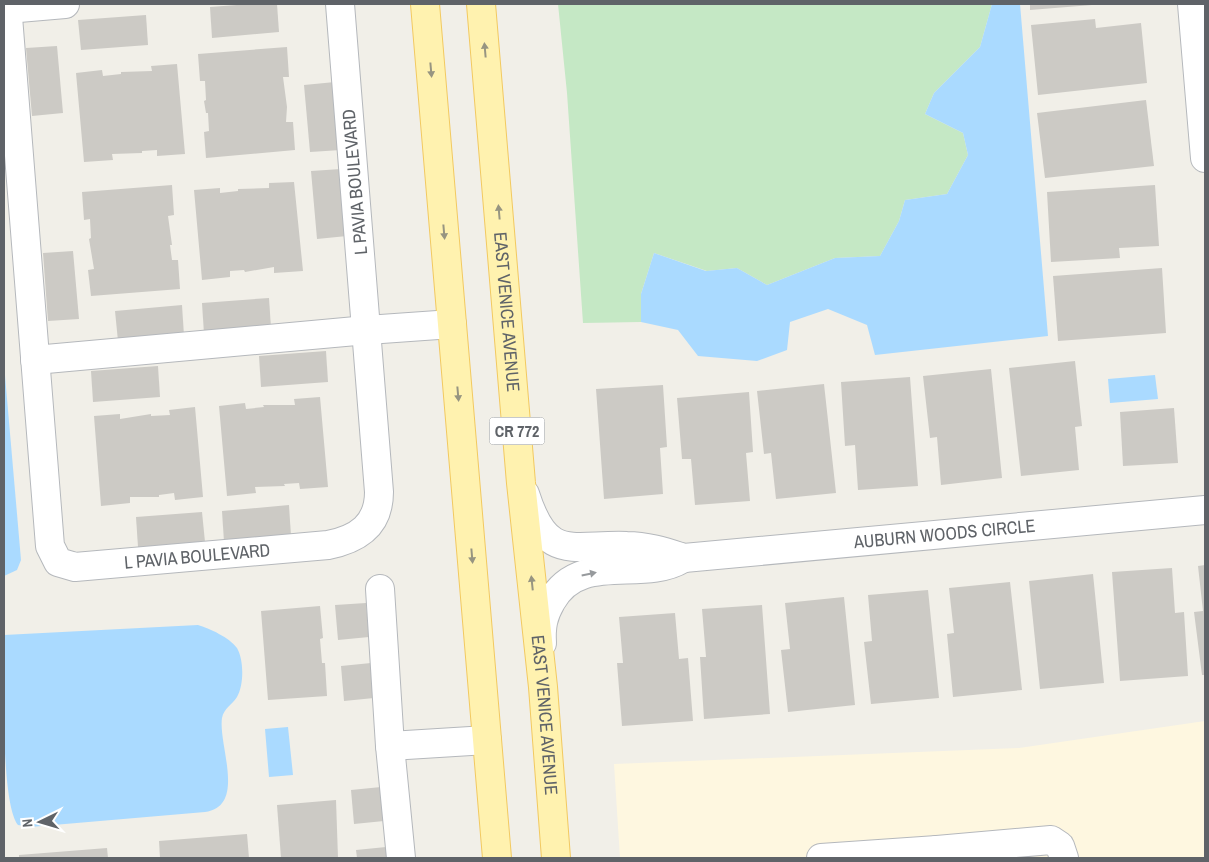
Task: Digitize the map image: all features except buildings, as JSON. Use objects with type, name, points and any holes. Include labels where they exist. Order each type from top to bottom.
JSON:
[{"type":"main road","points":[[425,4],[497,858]]},
{"type":"main road","name":"EAST VENICE AVENUE","points":[[481,4],[521,484],[543,687],[556,858]]},
{"type":"street","points":[[7,6],[65,4]]},
{"type":"street","name":"L PAVIA BOULEVARD","points":[[7,6],[50,546],[58,562],[75,567],[328,545],[349,540],[372,524],[380,503],[340,4]]},
{"type":"street","points":[[1192,4],[1205,158]]},
{"type":"street","points":[[35,360],[452,324]]},
{"type":"street","name":"AUBURN WOODS CIRCLE","points":[[521,484],[542,531],[562,545],[573,548],[644,547],[684,558]]},
{"type":"street","name":"AUBURN WOODS CIRCLE","points":[[543,687],[541,624],[555,594],[565,585],[584,574],[667,565],[684,558],[1205,510]]},
{"type":"street","points":[[380,588],[390,746],[401,858]]},
{"type":"street","points":[[390,746],[487,740]]},
{"type":"street","points":[[822,858],[938,854],[1051,840],[1060,846],[1064,858]]},
{"type":"shaded area","points":[[1205,721],[1205,858],[620,858],[614,764],[1019,748]]},
{"type":"green space","points":[[558,4],[992,4],[980,47],[934,93],[925,114],[963,133],[968,155],[947,194],[905,200],[899,221],[880,256],[835,258],[767,285],[737,268],[707,271],[654,253],[641,294],[641,322],[583,323],[567,93]]},
{"type":"water","points":[[992,4],[1020,4],[1048,336],[875,355],[867,325],[828,309],[790,322],[787,350],[757,361],[698,356],[678,330],[641,322],[641,294],[654,253],[706,271],[737,268],[767,285],[835,258],[880,256],[899,221],[905,200],[947,194],[968,155],[963,133],[925,114],[934,93],[980,47]]},
{"type":"water","points":[[4,364],[21,560],[17,570],[4,576]]},
{"type":"water","points":[[1155,375],[1158,399],[1110,403],[1108,379]]},
{"type":"water","points":[[198,625],[208,628],[234,644],[239,653],[242,666],[239,692],[235,700],[224,712],[222,718],[228,787],[225,799],[218,807],[205,812],[30,827],[18,825],[12,812],[6,764],[4,734],[4,635]]},
{"type":"water","points":[[288,727],[293,775],[269,777],[265,729]]}]
